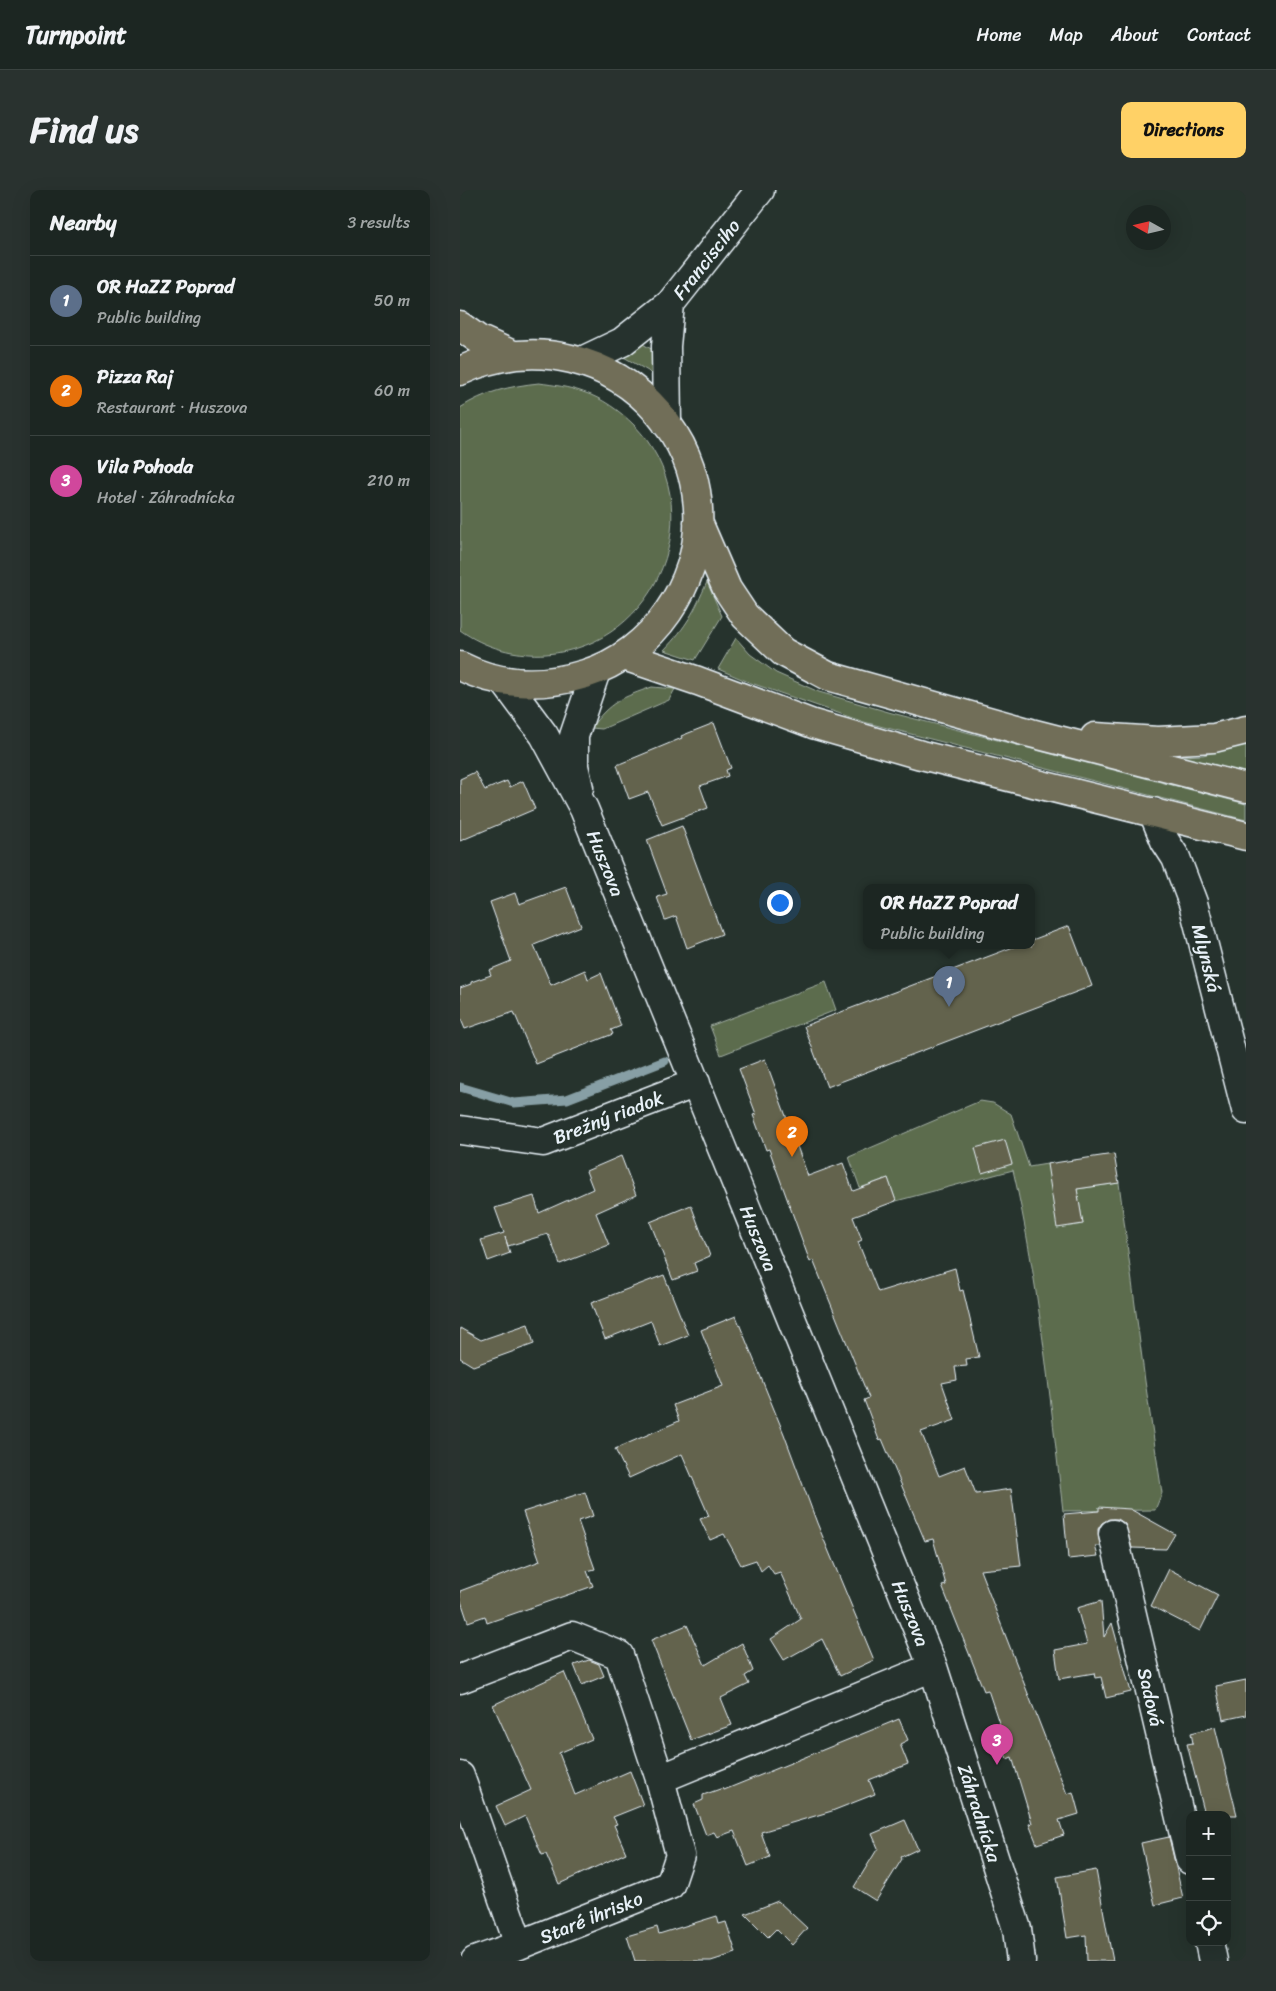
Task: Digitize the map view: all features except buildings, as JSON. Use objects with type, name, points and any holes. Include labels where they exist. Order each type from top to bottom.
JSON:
[{"type":"main road","points":[[460,326],[478,338],[513,355]]},
{"type":"main road","points":[[460,371],[476,364],[513,355],[548,354],[582,361],[621,379],[654,407],[680,446],[690,470],[694,487],[697,521],[693,556],[681,590],[662,620],[651,633],[624,656],[596,671],[566,680],[535,683],[504,681],[486,677],[460,666]]},
{"type":"main road","points":[[697,521],[727,589],[744,616],[783,652],[828,676],[1031,733],[1246,788]]},
{"type":"main road","points":[[624,656],[698,681],[813,724],[921,755],[1246,836]]},
{"type":"main road","points":[[1031,733],[1158,741],[1214,738],[1246,730]]},
{"type":"street","name":"Francisciho","points":[[582,361],[622,342],[670,304],[760,190]]},
{"type":"street","name":"Francisciho","points":[[667,424],[666,346],[670,304]]},
{"type":"street","name":"Huszova","points":[[584,808],[574,766],[574,736],[596,671]]},
{"type":"street","name":"Huszova","points":[[504,681],[544,735],[584,808],[933,1667]]},
{"type":"street","name":"Mlynská","points":[[1153,812],[1165,841],[1176,858],[1193,903],[1246,1110]]},
{"type":"street","name":"Brežný riadok","points":[[460,1130],[543,1142],[696,1083]]},
{"type":"street","name":"Sadová","points":[[1113,1534],[1189,1856]]},
{"type":"street","name":"Staré ihrisko","points":[[460,1679],[572,1636],[619,1655],[660,1779],[680,1856],[670,1886],[519,1945],[460,1776]]},
{"type":"street","points":[[660,1779],[933,1667]]},
{"type":"street","name":"Záhradnícka","points":[[933,1667],[1018,1929],[1021,1961]]},
{"type":"street","points":[[475,1961],[519,1945]]},
{"type":"street","points":[[1210,1946],[1214,1961]]},
{"type":"green space","points":[[641,343],[658,353],[659,382],[648,371],[622,356]]},
{"type":"green space","points":[[539,383],[567,387],[597,398],[623,415],[634,425],[658,458],[670,494],[671,531],[662,567],[645,600],[619,626],[586,645],[546,654],[523,654],[490,646],[460,630],[460,408],[469,402],[498,391]]},
{"type":"green space","points":[[707,582],[722,616],[695,660],[664,650],[689,618]]},
{"type":"green space","points":[[736,638],[750,654],[776,673],[819,692],[892,713],[1246,804],[1246,820],[864,722],[751,683],[718,669]]},
{"type":"green space","points":[[652,687],[675,689],[669,700],[602,729],[591,728],[611,706],[633,694]]},
{"type":"green space","points":[[1246,745],[1246,773],[1179,756],[1203,755]]},
{"type":"green space","points":[[826,982],[836,1010],[721,1055],[710,1026]]},
{"type":"green space","points":[[980,1101],[993,1103],[1011,1114],[1029,1167],[1047,1164],[1083,1224],[1077,1189],[1119,1183],[1162,1493],[1155,1510],[1063,1511],[1037,1297],[1013,1170],[896,1201],[888,1178],[860,1188],[849,1157]]},
{"type":"waterway","points":[[460,1087],[514,1103],[567,1099],[665,1061]]},
{"type":"place","name":"OR HaZZ Poprad","points":[[949,1007]]},
{"type":"place","name":"Pizza Raj","points":[[792,1157]]},
{"type":"place","name":"Vila Pohoda","points":[[997,1765]]}]
